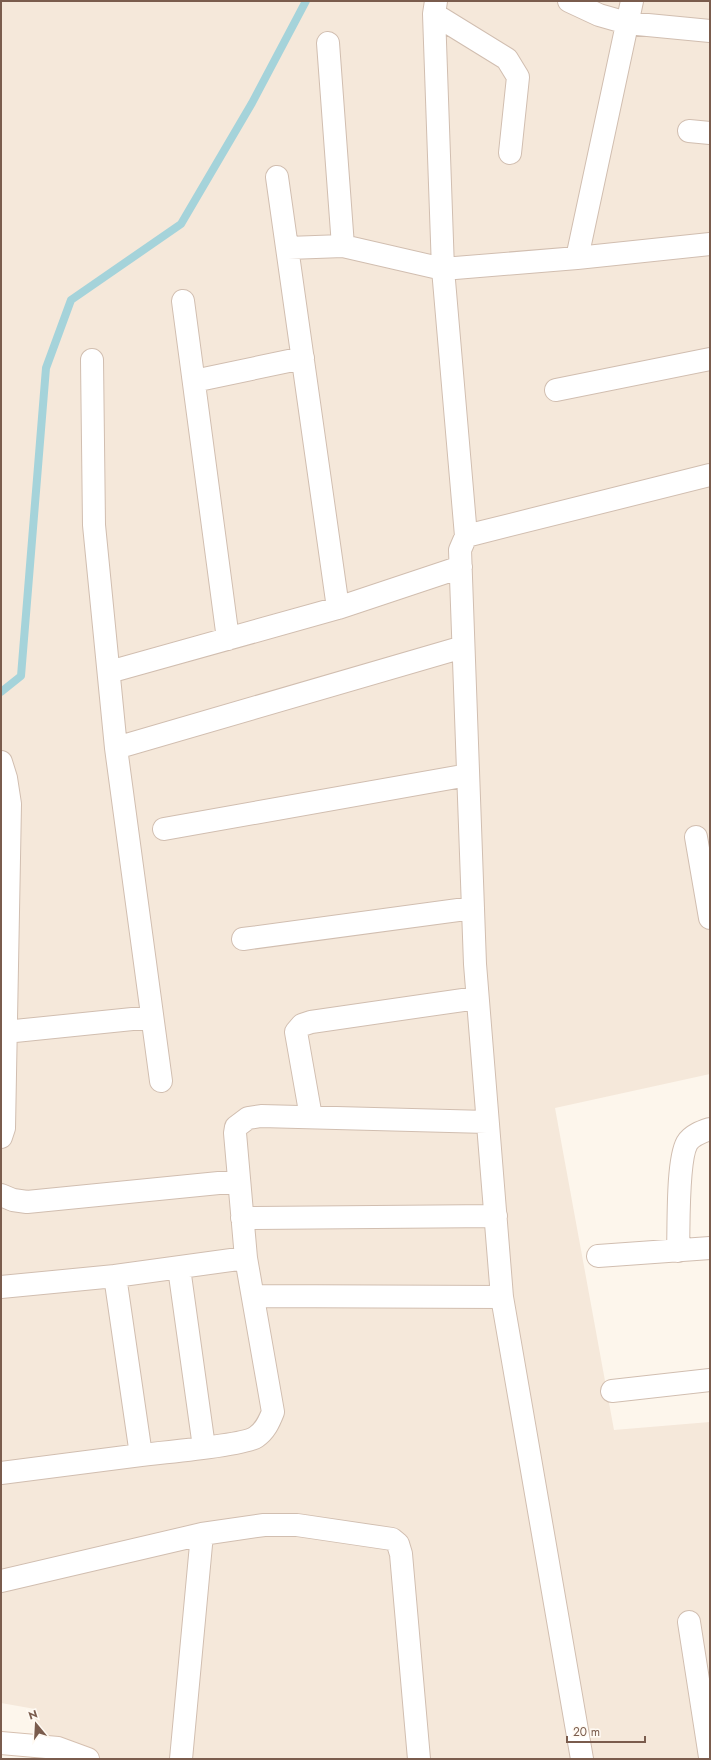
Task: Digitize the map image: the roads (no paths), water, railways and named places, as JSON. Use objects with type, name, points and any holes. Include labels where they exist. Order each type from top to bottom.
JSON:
[{"type":"street","points":[[569,1],[599,15],[627,23],[710,31]]},
{"type":"street","points":[[577,258],[632,1]]},
{"type":"street","points":[[435,7],[507,58],[518,77],[510,153]]},
{"type":"street","points":[[435,7],[443,268],[466,536],[460,550],[460,567],[477,998],[502,1297],[582,1759]]},
{"type":"street","points":[[328,43],[343,246]]},
{"type":"street","points":[[278,177],[338,608]]},
{"type":"street","points":[[288,248],[343,246],[443,268],[577,258],[710,244]]},
{"type":"street","points":[[184,300],[228,639]]},
{"type":"street","points":[[194,381],[303,358]]},
{"type":"street","points":[[556,390],[710,359]]},
{"type":"street","points":[[92,360],[94,525],[116,748],[160,1080]]},
{"type":"street","points":[[466,536],[710,475]]},
{"type":"street","points":[[109,672],[338,608],[460,567]]},
{"type":"street","points":[[116,748],[463,647]]},
{"type":"street","points":[[1,762],[6,778],[10,804],[4,991],[4,1128],[1,1137]]},
{"type":"street","points":[[164,830],[468,775]]},
{"type":"street","points":[[696,837],[710,918]]},
{"type":"street","points":[[243,939],[474,908]]},
{"type":"street","points":[[311,1117],[296,1032],[302,1025],[311,1022],[477,998]]},
{"type":"street","points":[[5,1032],[152,1017]]},
{"type":"street","points":[[1,1473],[204,1447],[255,1438],[266,1428],[273,1412],[246,1258],[234,1134],[236,1127],[248,1118],[261,1116],[488,1122]]},
{"type":"street","points":[[678,1251],[682,1163],[687,1144],[694,1135],[710,1128]]},
{"type":"street","points":[[1,1195],[13,1200],[27,1202],[239,1181]]},
{"type":"street","points":[[242,1218],[496,1216]]},
{"type":"street","points":[[598,1256],[710,1248]]},
{"type":"street","points":[[1,1288],[115,1276],[246,1258]]},
{"type":"street","points":[[179,1268],[204,1447]]},
{"type":"street","points":[[115,1276],[141,1455]]},
{"type":"street","points":[[253,1296],[502,1297]]},
{"type":"street","points":[[612,1391],[710,1380]]},
{"type":"street","points":[[1,1580],[202,1534],[264,1524],[297,1525],[392,1539],[398,1544],[401,1554],[419,1759]]},
{"type":"street","points":[[181,1759],[202,1534]]},
{"type":"street","points":[[689,1622],[710,1757]]},
{"type":"street","points":[[1,1743],[58,1748],[88,1759]]},
{"type":"waterway","points":[[1,692],[21,676],[46,368],[71,300],[181,224],[252,103],[306,1]]}]
